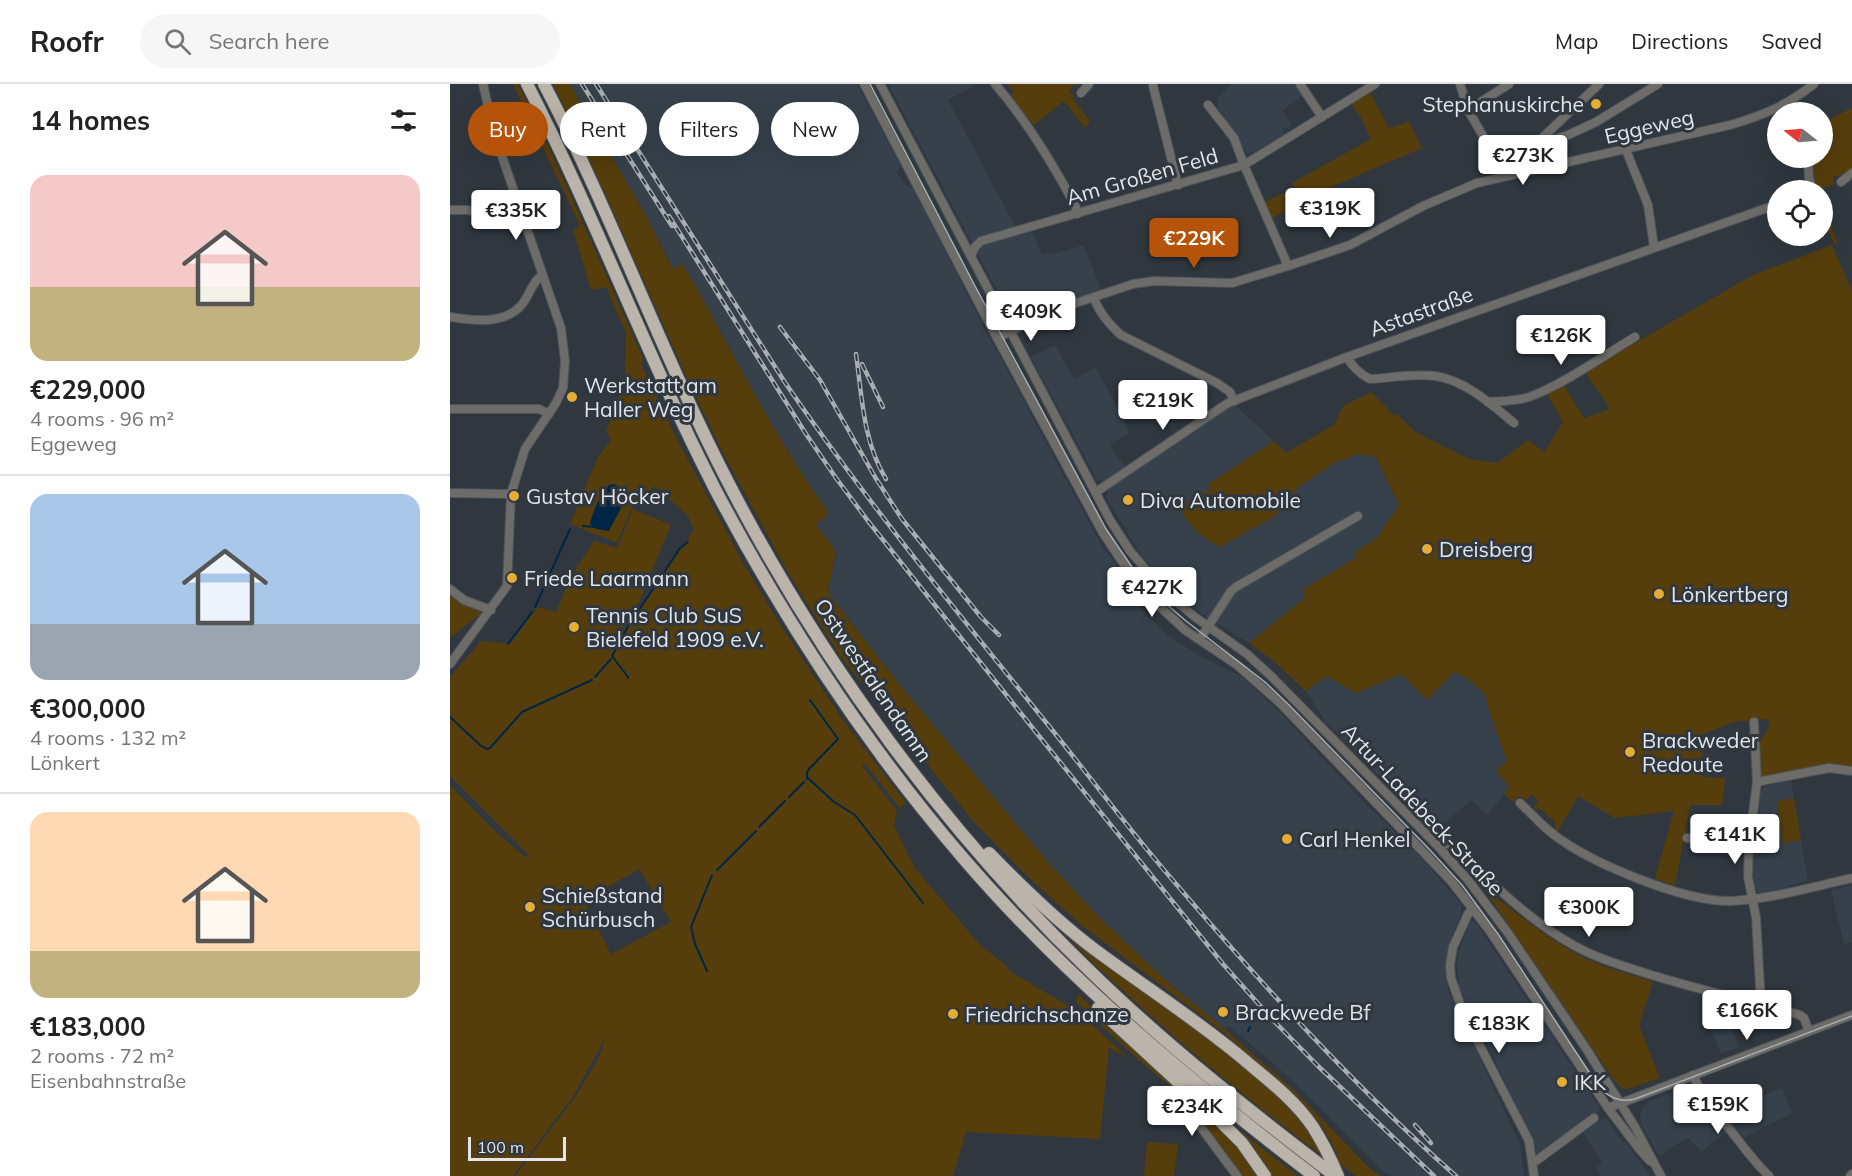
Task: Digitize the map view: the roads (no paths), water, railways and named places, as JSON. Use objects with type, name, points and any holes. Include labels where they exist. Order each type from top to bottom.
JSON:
[{"type":"highway","name":"Ostwestfalendamm","points":[[527,84],[714,486],[794,628],[855,720],[926,814],[965,860],[1010,909],[1121,1017],[1218,1101],[1291,1151],[1336,1176]]},
{"type":"highway","name":"Ostwestfalendamm","points":[[544,84],[729,484],[768,554],[844,676],[906,764],[939,806],[1063,945],[1133,1012],[1225,1090],[1291,1151],[1314,1176]]},
{"type":"highway","points":[[844,676],[866,700],[917,769],[969,832],[1000,864],[1071,930],[1190,1016],[1279,1090],[1311,1125],[1327,1151],[1336,1176]]},
{"type":"highway","points":[[1010,909],[1031,938],[1073,983],[1242,1143],[1265,1176]]},
{"type":"street","points":[[450,664],[507,586],[511,494],[525,449],[556,403],[562,388],[565,360],[561,328],[494,133],[483,84]]},
{"type":"street","name":"Artur-Ladebeck-Straße","points":[[864,84],[997,338],[1117,555],[1155,602],[1182,627],[1237,665],[1281,704],[1430,857],[1473,908],[1608,1108],[1654,1165]]},
{"type":"street","name":"Artur-Ladebeck-Straße","points":[[880,84],[1121,538],[1149,574],[1177,602],[1247,654],[1278,682],[1435,843],[1468,880],[1508,933],[1621,1103],[1646,1145],[1654,1165]]},
{"type":"street","points":[[995,84],[1043,149],[1076,207],[1077,213]]},
{"type":"street","points":[[1081,93],[1089,84]]},
{"type":"street","points":[[1300,84],[1322,117]]},
{"type":"street","name":"Am Großen Feld","points":[[971,256],[977,244],[985,240],[1244,165],[1375,84]]},
{"type":"street","points":[[1460,84],[1468,110],[1502,166],[1504,177]]},
{"type":"street","points":[[1468,110],[1509,84]]},
{"type":"street","points":[[1502,166],[1541,139],[1599,84]]},
{"type":"street","points":[[1541,139],[1549,141],[1582,129],[1658,84]]},
{"type":"street","name":"Eggeweg","points":[[1790,102],[1814,84]]},
{"type":"street","points":[[1153,86],[1178,185]]},
{"type":"street","points":[[1208,105],[1234,138],[1288,266]]},
{"type":"street","name":"Eggeweg","points":[[1011,331],[1052,311],[1144,282],[1237,282],[1350,245],[1423,206],[1477,183],[1730,126],[1767,112]]},
{"type":"street","points":[[1626,150],[1648,205],[1654,247]]},
{"type":"street","points":[[1841,182],[1852,173]]},
{"type":"street","points":[[450,210],[478,212],[517,204]]},
{"type":"street","name":"Astastraße","points":[[1096,492],[1234,401],[1347,357],[1767,208]]},
{"type":"street","points":[[476,222],[478,212]]},
{"type":"street","points":[[450,317],[471,320],[505,316],[520,307],[533,284],[542,275]]},
{"type":"street","points":[[1094,297],[1097,307],[1121,335],[1226,388],[1234,401]]},
{"type":"street","points":[[997,338],[1011,331]]},
{"type":"street","points":[[1488,402],[1516,400],[1530,396],[1558,383],[1635,337]]},
{"type":"street","points":[[1347,357],[1365,376],[1370,378],[1437,376],[1468,388],[1514,423]]},
{"type":"street","points":[[450,409],[539,410],[549,414]]},
{"type":"street","points":[[450,493],[511,494]]},
{"type":"street","points":[[1200,639],[1231,591],[1236,587],[1358,516]]},
{"type":"street","points":[[450,589],[464,600],[491,610]]},
{"type":"street","points":[[1754,722],[1757,782],[1749,843],[1748,877],[1756,917],[1761,1005]]},
{"type":"street","points":[[1757,782],[1829,768],[1852,771]]},
{"type":"street","points":[[1520,803],[1554,835],[1610,868],[1703,899],[1728,901],[1752,899],[1852,878]]},
{"type":"street","points":[[1687,838],[1749,843]]},
{"type":"street","points":[[1435,843],[1454,846],[1503,894],[1534,919],[1590,954],[1680,984],[1800,1015],[1804,1018],[1809,1031]]},
{"type":"street","points":[[1473,908],[1455,942],[1450,965],[1451,978],[1464,1015],[1529,1142],[1533,1176]]},
{"type":"street","points":[[1608,1108],[1852,1015]]},
{"type":"street","points":[[1694,1075],[1704,1095],[1769,1176]]},
{"type":"street","points":[[1188,1110],[1237,1176]]},
{"type":"street","points":[[1533,1162],[1594,1118]]},
{"type":"street","points":[[1654,1165],[1661,1176]]},
{"type":"water","points":[[614,484],[623,494],[622,506],[609,531],[596,529],[590,524],[595,508],[609,485]]},
{"type":"waterway","points":[[583,526],[595,527]]},
{"type":"waterway","points":[[535,607],[570,529]]},
{"type":"waterway","points":[[665,571],[680,548],[688,542]]},
{"type":"waterway","points":[[628,678],[612,656],[630,623],[664,573]]},
{"type":"waterway","points":[[508,644],[532,612]]},
{"type":"waterway","points":[[595,677],[611,659]]},
{"type":"waterway","points":[[450,717],[487,749],[522,712],[592,680]]},
{"type":"waterway","points":[[807,779],[809,769],[838,739],[810,700]]},
{"type":"waterway","points":[[808,778],[834,802],[855,815],[923,903]]},
{"type":"waterway","points":[[789,797],[804,782]]},
{"type":"waterway","points":[[759,827],[785,801]]},
{"type":"waterway","points":[[717,870],[756,831]]},
{"type":"waterway","points":[[707,971],[695,944],[691,927],[712,875]]},
{"type":"waterway","points":[[1248,1031],[1250,1027]]},
{"type":"tram line","points":[[870,84],[975,286],[1106,529],[1134,570],[1157,596],[1265,682],[1289,705],[1462,885],[1498,934],[1601,1089],[1609,1096],[1619,1099],[1635,1099],[1852,1016]]},
{"type":"railway","points":[[582,84],[672,226]]},
{"type":"railway","points":[[596,84],[784,381],[847,470],[913,556],[1144,846],[1210,923],[1346,1072],[1456,1176]]},
{"type":"railway","points":[[669,216],[836,478],[1039,736],[1223,964],[1271,1018],[1434,1176]]},
{"type":"railway","points":[[780,327],[820,380],[875,477],[902,519],[981,617],[999,635]]},
{"type":"railway","points":[[856,354],[868,434],[872,450],[886,479]]},
{"type":"railway","points":[[862,364],[883,407]]},
{"type":"railway","points":[[1415,1125],[1431,1143]]},
{"type":"place","name":"Stephanuskirche","points":[[1596,104]]},
{"type":"place","name":"Werkstatt am Haller Weg","points":[[572,397]]},
{"type":"place","name":"Gustav Höcker","points":[[514,496]]},
{"type":"place","name":"Diva Automobile","points":[[1128,500]]},
{"type":"place","name":"Dreisberg","points":[[1427,549]]},
{"type":"place","name":"Friede Laarmann","points":[[512,578]]},
{"type":"place","name":"Lönkertberg","points":[[1659,594]]},
{"type":"place","name":"Tennis Club SuS Bielefeld 1909 e.V.","points":[[574,627]]},
{"type":"place","name":"Brackweder Redoute","points":[[1630,752]]},
{"type":"place","name":"Carl Henkel","points":[[1287,839]]},
{"type":"place","name":"Schießstand Schürbusch","points":[[530,907]]},
{"type":"place","name":"Brackwede Bf","points":[[1223,1012]]},
{"type":"place","name":"Friedrichschanze","points":[[953,1014]]},
{"type":"place","name":"IKK","points":[[1562,1082]]}]
